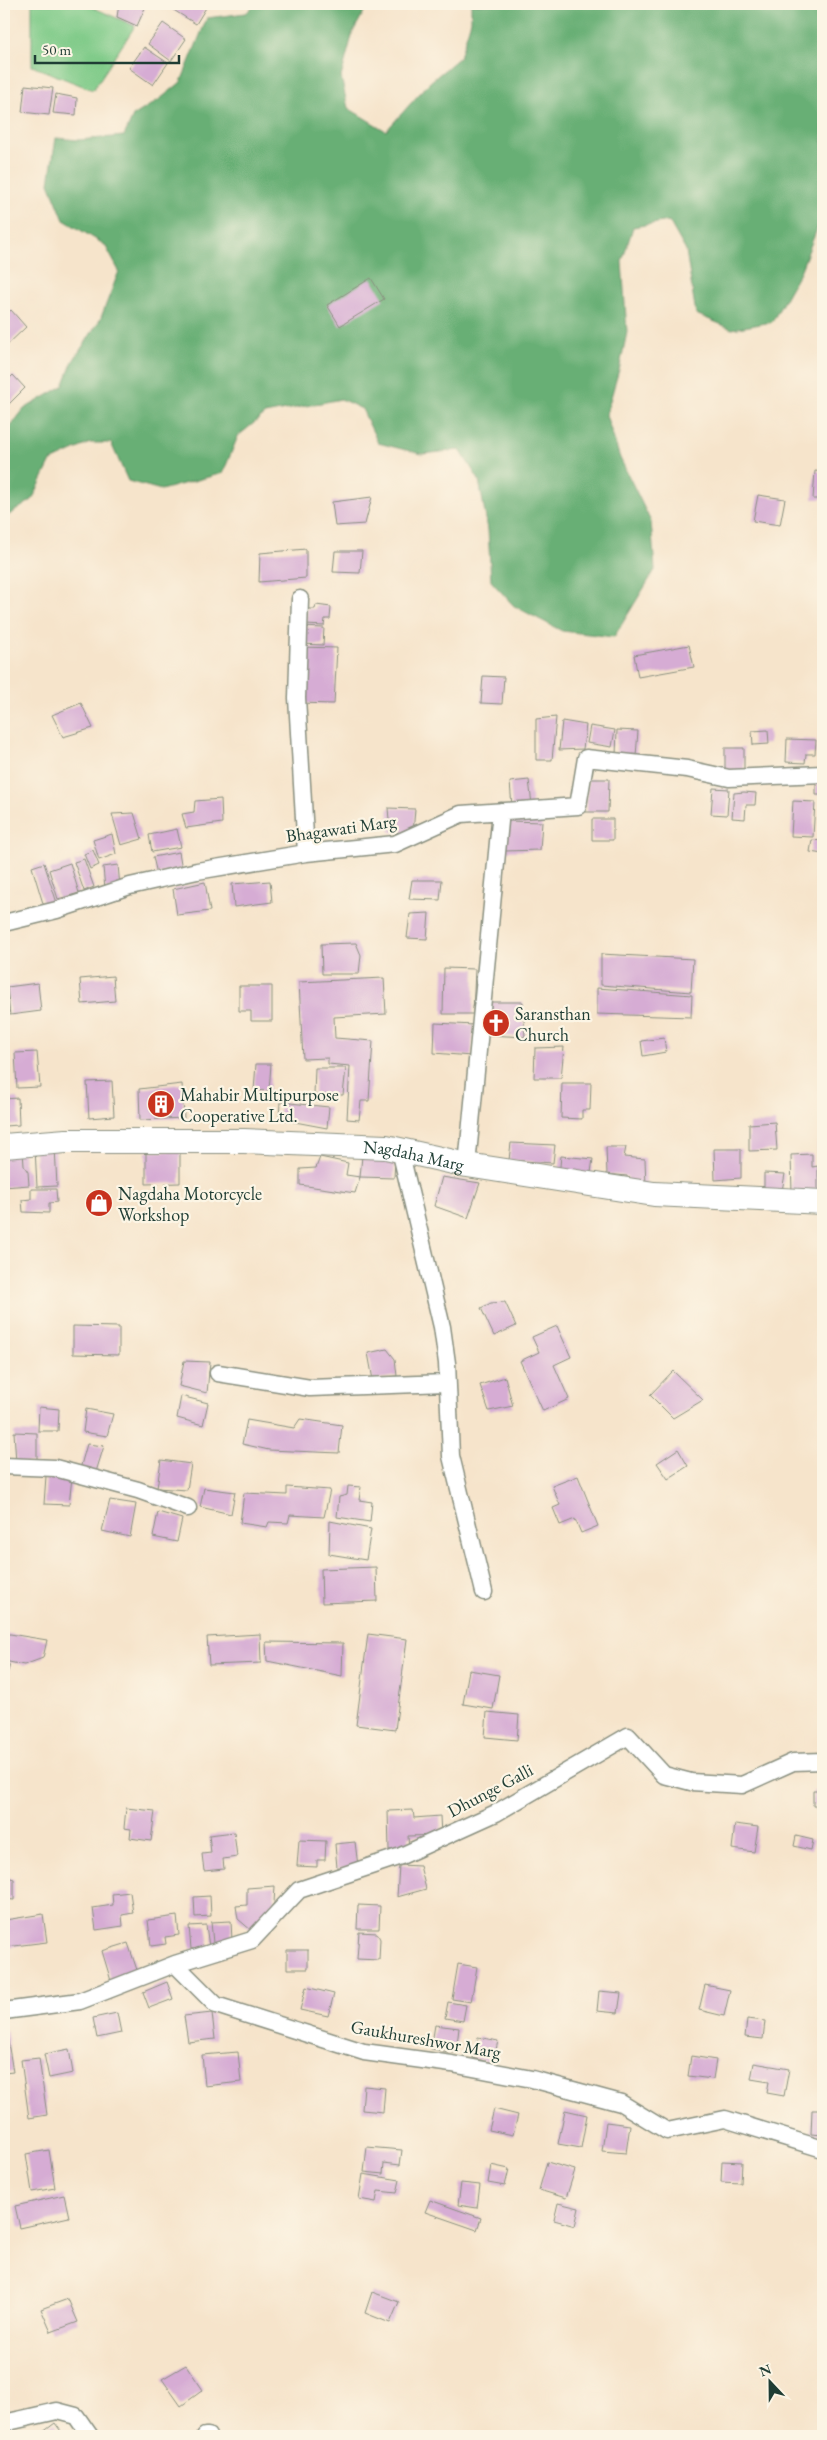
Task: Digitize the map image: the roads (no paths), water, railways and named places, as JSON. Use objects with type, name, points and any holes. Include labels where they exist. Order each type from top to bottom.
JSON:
[{"type":"street","points":[[300,600],[297,698],[306,853]]},
{"type":"street","name":"Bhagawati Marg","points":[[4,923],[57,910],[130,886],[197,871],[306,853],[395,844],[461,814],[578,806],[586,758],[687,769],[729,778],[823,774]]},
{"type":"street","points":[[467,1165],[501,811]]},
{"type":"street","name":"Nagdaha Marg","points":[[4,1146],[66,1141],[244,1141],[386,1147],[467,1165],[654,1194],[823,1202]]},
{"type":"street","points":[[400,1150],[442,1327],[447,1363],[446,1383],[451,1456],[484,1592]]},
{"type":"street","points":[[218,1373],[310,1388],[446,1383]]},
{"type":"street","points":[[4,1466],[55,1468],[138,1490],[188,1508]]},
{"type":"street","name":"Dhunge Galli","points":[[175,1964],[252,1940],[299,1890],[401,1856],[496,1813],[628,1736],[664,1775],[690,1782],[742,1785],[793,1762],[823,1761]]},
{"type":"street","points":[[4,2011],[80,2001],[175,1964]]},
{"type":"street","name":"Gaukhureshwor Marg","points":[[175,1964],[216,2005],[364,2052],[452,2064],[532,2079],[621,2103],[667,2132],[725,2119],[823,2148]]},
{"type":"street","points":[[4,2423],[57,2412],[76,2416],[90,2436]]},
{"type":"place","name":"Saransthan Church","points":[[496,1023]]},
{"type":"place","name":"Mahabir Multipurpose Cooperative Ltd.","points":[[161,1104]]},
{"type":"place","name":"Nagdaha Motorcycle Workshop","points":[[99,1203]]}]
